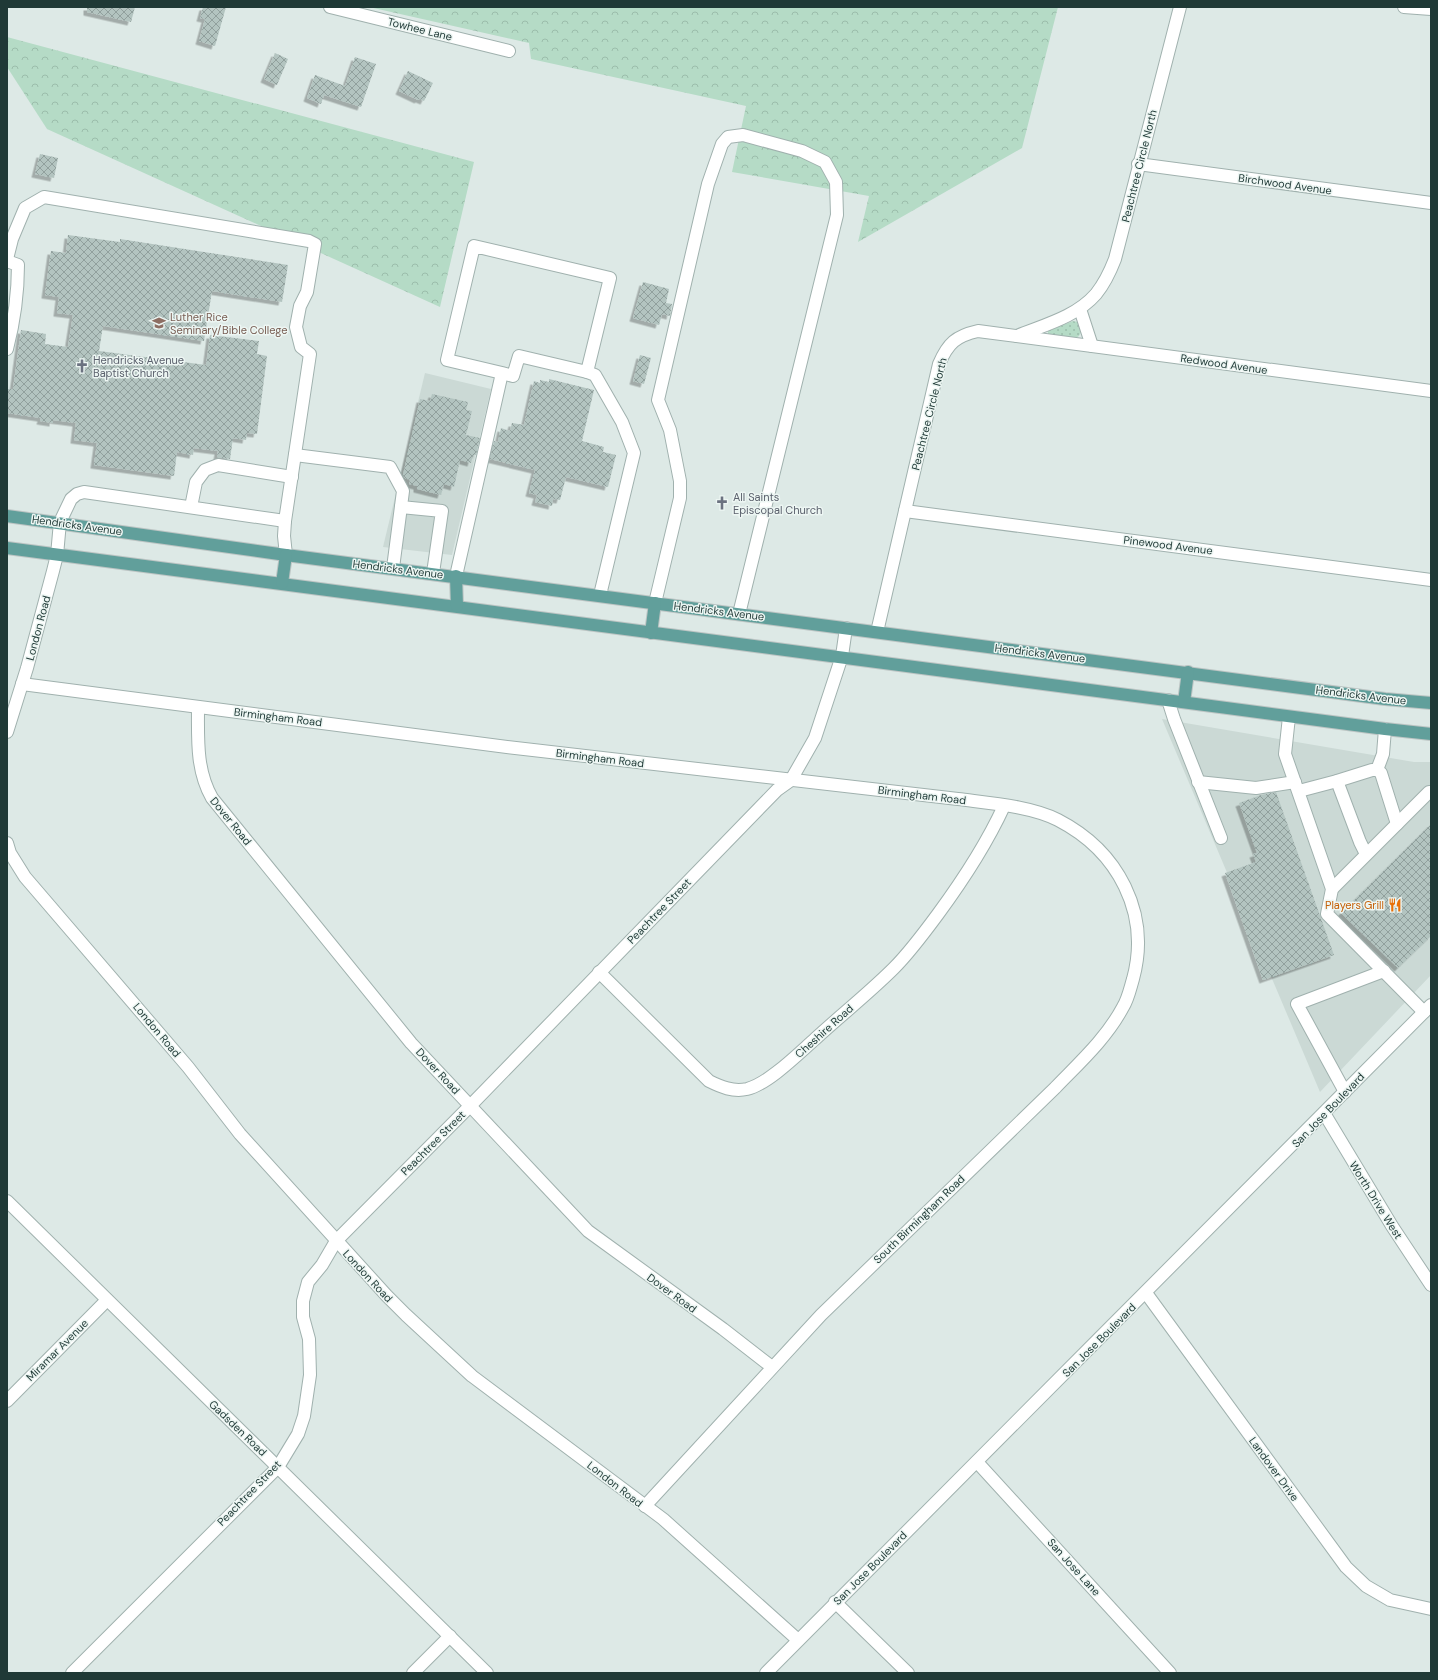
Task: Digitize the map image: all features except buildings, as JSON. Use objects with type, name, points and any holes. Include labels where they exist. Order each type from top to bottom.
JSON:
[{"type":"main road","name":"Hendricks Avenue","points":[[7,516],[60,522],[286,555],[1431,703]]},
{"type":"main road","points":[[7,548],[1431,734]]},
{"type":"main road","points":[[282,583],[286,555]]},
{"type":"main road","points":[[456,576],[457,606]]},
{"type":"main road","points":[[651,633],[655,603]]},
{"type":"main road","points":[[1184,702],[1188,672]]},
{"type":"street","name":"Towhee Lane","points":[[330,7],[509,51]]},
{"type":"street","name":"Peachtree Circle North","points":[[877,632],[939,364],[946,349],[954,340],[964,334],[978,331],[1016,336],[1071,315],[1096,295],[1107,278],[1115,259],[1138,164],[1180,7]]},
{"type":"street","points":[[1404,7],[1431,9]]},
{"type":"street","points":[[655,603],[680,498],[680,481],[670,430],[658,400],[708,184],[722,144],[728,137],[743,135],[802,151],[825,162],[836,182],[837,215],[739,614]]},
{"type":"street","name":"Birchwood Avenue","points":[[1138,164],[1431,203]]},
{"type":"street","points":[[7,349],[18,277],[18,264],[7,260],[12,239],[25,208],[44,197],[315,244],[307,292],[300,306],[296,327],[301,347],[310,354],[285,521],[284,536],[286,555]]},
{"type":"street","points":[[587,372],[610,278],[474,246],[446,360],[513,376],[519,356],[595,374],[622,422],[634,453],[600,595]]},
{"type":"street","points":[[1080,309],[1092,346]]},
{"type":"street","name":"Redwood Avenue","points":[[1016,336],[1431,391]]},
{"type":"street","points":[[456,576],[502,373]]},
{"type":"street","points":[[295,455],[390,467],[403,491],[393,568]]},
{"type":"street","points":[[191,507],[196,482],[205,470],[218,466],[292,477]]},
{"type":"street","points":[[60,522],[71,499],[77,494],[84,492],[285,521]]},
{"type":"street","points":[[401,508],[442,511],[434,573]]},
{"type":"street","name":"Pinewood Avenue","points":[[905,511],[1431,580]]},
{"type":"street","name":"London Road","points":[[7,732],[22,684],[57,555],[60,522]]},
{"type":"street","name":"Peachtree Street","points":[[72,1673],[278,1467],[298,1434],[304,1416],[310,1375],[309,1338],[303,1316],[303,1301],[308,1282],[322,1265],[336,1241],[470,1106],[771,796],[791,780],[815,738],[842,656],[846,628]]},
{"type":"street","name":"Birmingham Road","points":[[22,684],[507,747],[958,799],[1036,812],[1057,820],[1082,834],[1110,862],[1125,886],[1134,908]]},
{"type":"street","points":[[1168,700],[1198,782],[1221,838]]},
{"type":"street","name":"Dover Road","points":[[198,707],[198,752],[200,770],[212,798],[411,1043],[588,1231],[724,1329],[772,1367]]},
{"type":"street","points":[[1289,716],[1285,754],[1332,889],[1328,914],[1384,971],[1427,1008]]},
{"type":"street","points":[[1377,770],[1383,754],[1385,729]]},
{"type":"street","points":[[1198,782],[1256,788],[1297,787],[1337,781],[1372,770],[1377,770],[1381,773],[1397,824]]},
{"type":"street","points":[[1337,781],[1366,854]]},
{"type":"street","points":[[1332,889],[1429,792],[1431,792]]},
{"type":"street","name":"Cheshire Road","points":[[599,972],[709,1082],[723,1088],[737,1090],[748,1089],[762,1083],[792,1060],[894,968],[923,934],[956,889],[982,850],[1004,806]]},
{"type":"street","name":"London Road","points":[[7,843],[10,854],[25,877],[188,1067],[240,1134],[336,1241],[406,1315],[472,1376],[663,1519],[798,1640]]},
{"type":"street","name":"South Birmingham Road","points":[[645,1506],[821,1315],[1055,1088],[1102,1038],[1124,1006],[1136,967],[1138,948],[1137,923],[1134,908]]},
{"type":"street","points":[[1345,1092],[1297,1004],[1384,971]]},
{"type":"street","name":"San Jose Boulevard","points":[[766,1673],[835,1602],[1146,1293],[1427,1008]]},
{"type":"street","name":"Worth Drive West","points":[[1324,1113],[1392,1226],[1431,1285]]},
{"type":"street","name":"Gadsden Road","points":[[7,1201],[487,1673]]},
{"type":"street","name":"Landover Drive","points":[[1146,1293],[1346,1567],[1366,1586],[1390,1600],[1431,1609]]},
{"type":"street","name":"Miramar Avenue","points":[[7,1401],[107,1300]]},
{"type":"street","name":"San Jose Lane","points":[[977,1462],[1170,1673]]},
{"type":"street","points":[[835,1602],[908,1673]]},
{"type":"street","points":[[414,1673],[450,1636]]},
{"type":"shaded area","points":[[425,373],[491,389],[452,555],[383,547]]},
{"type":"shaded area","points":[[1162,719],[1414,762],[1431,762],[1431,975],[1320,1092]]},
{"type":"green space","points":[[369,7],[1058,7],[1022,148],[858,242],[869,196],[732,172],[746,106],[531,59],[529,43]]},
{"type":"green space","points":[[7,37],[474,162],[440,307],[47,129],[7,67]]},
{"type":"green space","points":[[1073,321],[1078,322],[1082,330],[1079,336],[1074,339],[1048,335],[1048,331]]},
{"type":"place","name":"Luther Rice Seminary/Bible College","points":[[159,323]]},
{"type":"place","name":"Hendricks Avenue Baptist Church","points":[[82,366]]},
{"type":"place","name":"All Saints Episcopal Church","points":[[722,503]]},
{"type":"place","name":"Players Grill","points":[[1395,905]]}]
